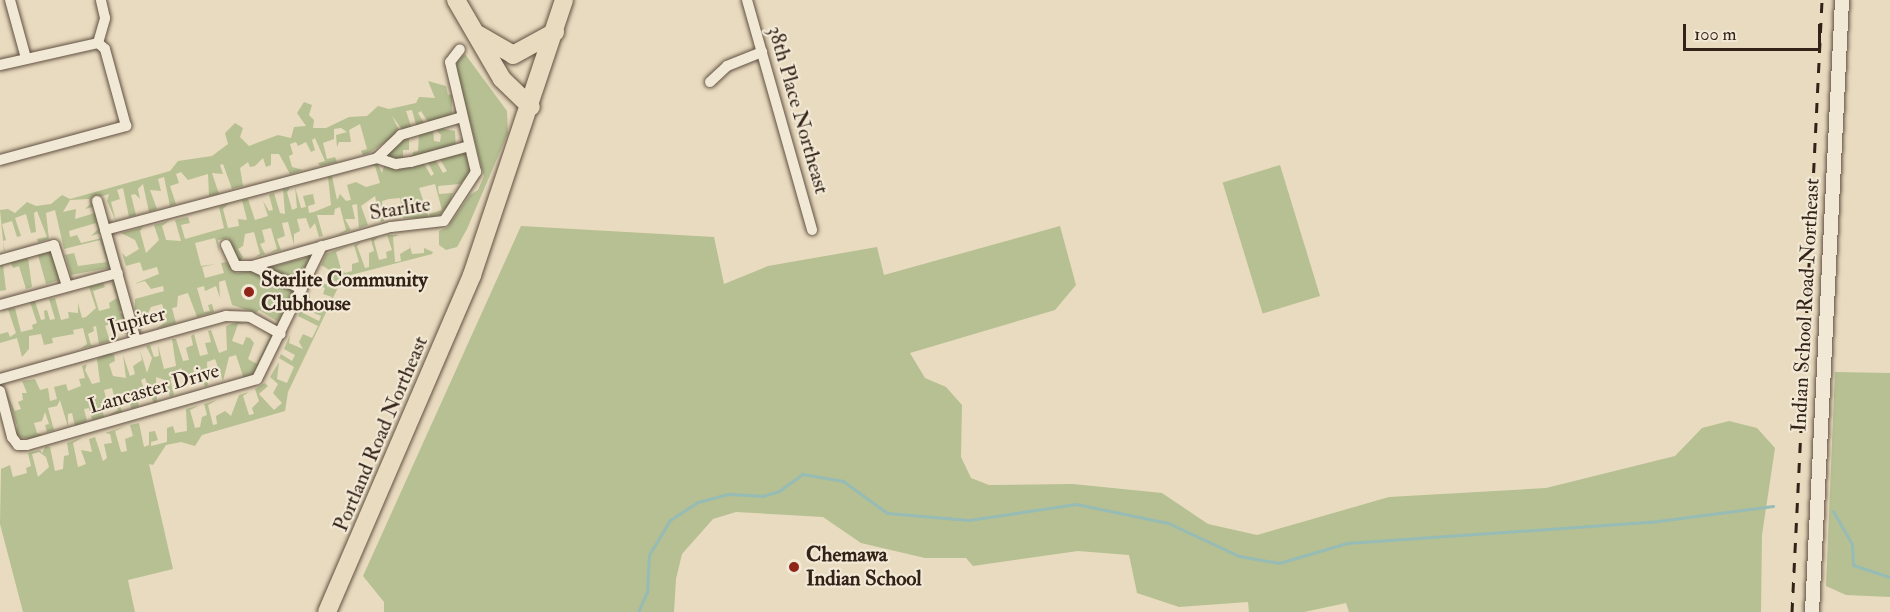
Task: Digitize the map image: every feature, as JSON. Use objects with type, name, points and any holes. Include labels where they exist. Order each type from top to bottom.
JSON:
[{"type":"main road","points":[[456,0],[508,86],[531,106]]},
{"type":"main road","name":"Portland Road Northeast","points":[[327,612],[457,313],[531,106],[564,0]]},
{"type":"main road","points":[[473,30],[513,55],[555,32]]},
{"type":"street","points":[[10,0],[26,58]]},
{"type":"street","points":[[98,43],[105,18],[100,0]]},
{"type":"street","name":"38th Place Northeast","points":[[747,0],[812,230]]},
{"type":"street","name":"Indian School Road Northeast","points":[[1812,612],[1842,0]]},
{"type":"street","points":[[0,65],[98,43]]},
{"type":"street","points":[[0,160],[126,126],[105,49],[98,43]]},
{"type":"street","name":"Starlite","points":[[252,266],[391,227],[444,221],[476,172],[450,62],[460,49]]},
{"type":"street","points":[[710,82],[727,66],[762,52]]},
{"type":"street","points":[[105,230],[377,158],[401,135],[462,117]]},
{"type":"street","points":[[377,158],[396,164],[469,146]]},
{"type":"street","points":[[97,201],[136,341]]},
{"type":"street","points":[[0,260],[54,245],[67,286]]},
{"type":"street","points":[[226,245],[236,266],[252,266],[302,289]]},
{"type":"street","name":"Lancaster Drive","points":[[0,391],[12,437],[18,445],[27,445],[257,379],[281,334],[322,246]]},
{"type":"street","points":[[0,305],[117,273]]},
{"type":"street","name":"Jupiter","points":[[0,379],[240,315],[281,334]]},
{"type":"green space","points":[[465,54],[507,111],[508,133],[467,229],[457,247],[446,250],[439,245],[439,231],[448,227],[470,195],[478,190],[484,176],[457,72],[457,62]]},
{"type":"green space","points":[[428,81],[446,86],[448,95],[452,94],[452,114],[448,120],[430,125],[421,111],[418,113],[425,125],[417,128],[412,110],[406,111],[412,129],[404,132],[392,116],[400,132],[363,155],[361,151],[367,149],[360,124],[349,130],[351,142],[339,142],[337,147],[336,135],[347,132],[341,128],[334,129],[334,139],[323,143],[327,159],[335,157],[337,162],[320,166],[318,163],[325,161],[315,138],[312,140],[315,150],[311,152],[306,142],[298,146],[296,142],[290,144],[293,154],[289,156],[292,167],[303,170],[290,174],[279,154],[271,154],[271,165],[266,167],[263,158],[255,166],[250,167],[248,162],[240,168],[243,186],[232,189],[223,164],[220,165],[223,174],[212,173],[219,194],[209,196],[208,174],[188,180],[181,172],[176,174],[179,183],[170,186],[176,204],[170,206],[164,177],[158,179],[161,191],[150,190],[157,209],[149,212],[143,184],[138,189],[140,199],[135,194],[131,195],[136,215],[129,217],[123,188],[117,190],[120,199],[111,202],[116,221],[107,201],[109,194],[91,199],[93,207],[85,209],[90,204],[89,199],[70,200],[63,212],[76,209],[75,219],[95,213],[101,233],[91,236],[98,229],[96,223],[69,231],[70,237],[77,235],[81,243],[102,238],[110,266],[108,268],[71,275],[65,255],[74,253],[78,266],[107,262],[100,240],[64,249],[55,210],[46,213],[49,239],[38,242],[37,239],[47,237],[37,211],[34,213],[36,232],[31,233],[26,214],[15,218],[21,236],[17,237],[12,221],[2,224],[6,240],[3,241],[0,210],[8,209],[15,213],[27,202],[36,206],[51,204],[62,195],[70,199],[170,171],[178,161],[212,156],[228,144],[225,133],[235,123],[243,128],[240,137],[249,146],[278,135],[291,138],[294,127],[306,126],[297,113],[304,102],[312,105],[309,115],[314,120],[313,128],[326,128],[349,117],[367,116],[378,106],[389,109],[416,103],[419,97],[435,98]]},
{"type":"green space","points":[[433,129],[434,141],[440,142],[441,135],[435,129],[455,131],[456,152],[465,151],[471,173],[460,184],[438,186],[439,194],[453,193],[448,207],[439,215],[430,218],[429,214],[442,210],[435,184],[419,188],[429,218],[403,218],[400,198],[382,201],[384,221],[381,222],[375,196],[361,206],[368,225],[359,228],[357,204],[352,205],[355,219],[345,219],[351,230],[337,235],[346,230],[340,207],[335,209],[334,215],[317,215],[323,236],[319,237],[315,223],[310,229],[306,218],[297,219],[300,231],[294,234],[294,245],[288,222],[282,223],[285,236],[277,239],[281,250],[269,253],[277,249],[271,228],[262,230],[265,242],[260,244],[265,254],[255,257],[260,254],[254,232],[245,234],[243,246],[238,249],[243,257],[240,261],[230,250],[228,238],[218,240],[219,252],[215,238],[195,243],[201,266],[216,264],[202,267],[205,278],[224,273],[221,263],[226,262],[237,273],[253,271],[295,291],[280,323],[259,310],[256,313],[232,305],[225,280],[219,282],[220,298],[216,286],[205,291],[204,286],[197,288],[204,312],[210,311],[208,305],[212,304],[214,312],[197,317],[188,293],[178,296],[177,307],[172,308],[176,323],[156,329],[167,321],[162,304],[151,307],[145,320],[135,311],[135,299],[164,291],[163,286],[151,289],[145,281],[134,284],[159,274],[157,267],[143,271],[140,262],[126,266],[122,253],[126,257],[139,249],[135,240],[121,233],[143,227],[140,231],[146,253],[159,240],[154,225],[169,221],[162,226],[166,240],[181,241],[175,220],[188,217],[190,223],[181,225],[185,239],[224,228],[219,207],[229,203],[223,209],[228,228],[239,226],[238,219],[247,220],[242,200],[248,199],[255,220],[268,216],[263,201],[269,211],[273,210],[269,195],[274,193],[280,213],[285,214],[283,189],[290,188],[287,192],[292,210],[297,208],[295,187],[301,208],[306,207],[303,196],[313,194],[315,204],[308,206],[309,213],[314,212],[331,205],[328,177],[332,176],[337,200],[340,194],[346,201],[351,200],[347,185],[356,182],[366,187],[380,183],[375,166],[365,165],[377,162],[382,173],[389,148],[403,137],[409,136],[409,150],[403,150],[403,157],[412,159],[413,152],[418,151],[419,133]],"holes":[[[448,150],[446,157],[440,159],[447,171],[443,173],[435,159],[427,161],[434,174],[431,176],[423,162],[397,167],[403,161],[438,156]]]},
{"type":"green space","points":[[1280,165],[1320,296],[1263,314],[1223,183]]},
{"type":"green space","points":[[521,226],[714,237],[724,284],[768,266],[877,247],[884,275],[1060,226],[1076,285],[1055,310],[910,353],[925,378],[946,387],[962,405],[961,457],[971,478],[989,485],[1073,484],[1162,493],[1208,524],[1257,535],[1389,497],[1546,488],[1675,456],[1702,428],[1729,421],[1757,428],[1775,448],[1762,535],[1761,612],[1349,612],[1346,603],[1304,612],[1249,612],[1248,602],[1179,607],[1137,593],[1129,555],[1078,551],[973,566],[966,558],[925,558],[861,543],[823,517],[736,512],[713,519],[682,554],[676,579],[674,612],[384,612],[384,602],[363,576]]},
{"type":"green space","points":[[387,235],[399,235],[393,237],[395,262],[401,261],[400,254],[410,248],[408,239],[412,254],[424,253],[424,248],[433,252],[432,254],[343,277],[288,392],[285,411],[202,435],[195,446],[181,442],[166,445],[153,465],[149,464],[173,569],[128,580],[135,612],[23,612],[0,524],[1,469],[10,465],[13,477],[27,473],[26,468],[31,466],[28,453],[40,450],[42,453],[46,446],[50,447],[55,471],[63,469],[64,456],[69,455],[67,443],[83,437],[73,443],[78,467],[86,464],[81,450],[92,452],[89,439],[95,437],[103,461],[107,458],[104,444],[112,443],[110,434],[105,433],[126,426],[115,431],[121,452],[127,451],[125,439],[133,436],[130,425],[139,423],[144,447],[149,445],[149,432],[155,431],[158,440],[151,442],[151,446],[167,442],[167,428],[173,426],[175,433],[187,431],[186,409],[200,405],[190,410],[195,428],[200,427],[202,417],[207,415],[204,404],[217,400],[208,405],[213,425],[217,424],[216,416],[225,411],[231,416],[239,395],[249,392],[243,396],[249,415],[254,414],[252,408],[259,401],[255,389],[265,383],[268,386],[259,394],[274,410],[282,403],[273,393],[278,384],[270,377],[279,362],[277,379],[287,383],[294,367],[279,358],[281,354],[292,361],[295,355],[284,349],[290,335],[289,343],[303,349],[299,342],[303,334],[312,338],[318,326],[298,316],[301,308],[303,313],[319,321],[321,316],[314,313],[317,305],[307,300],[310,294],[310,299],[328,305],[332,297],[323,294],[325,288],[315,284],[316,280],[336,289],[339,283],[329,278],[333,272],[321,265],[326,254],[348,246],[336,252],[341,269],[345,273],[352,271],[352,264],[359,262],[354,245],[361,242],[357,246],[365,268],[369,267],[369,253],[374,251],[371,239],[378,237],[374,241],[379,260],[387,258],[386,252],[392,250]],"holes":[[[39,452],[46,457],[49,467],[38,477],[32,454]]]},
{"type":"green space","points":[[52,251],[63,279],[46,284],[38,255],[28,258],[32,287],[26,289],[19,266],[13,268],[11,263],[3,265],[6,290],[0,291],[0,264]]},
{"type":"green space","points":[[311,256],[299,282],[267,268]]},
{"type":"green space","points":[[116,280],[124,310],[119,312],[125,315],[130,334],[128,336],[123,318],[105,326],[110,341],[99,344],[96,326],[93,327],[94,331],[88,334],[91,345],[96,345],[80,349],[87,344],[83,328],[73,330],[74,334],[52,338],[53,343],[44,345],[41,334],[29,336],[29,349],[22,357],[17,338],[0,343],[0,334],[8,332],[10,337],[16,333],[8,309],[15,308],[21,332],[33,329],[32,325],[37,323],[30,302],[35,301],[41,320],[45,319],[44,311],[47,310],[50,320],[55,319],[49,299],[55,298],[61,320],[69,318],[68,312],[78,313],[78,303],[82,318],[86,317],[96,308],[89,287],[103,283],[105,287],[93,291],[99,311],[110,308],[109,303],[117,298],[112,284]]},
{"type":"green space","points":[[237,322],[246,324],[238,324],[232,341],[243,345],[246,337],[250,338],[254,343],[248,359],[257,364],[271,335],[274,336],[266,359],[261,358],[261,366],[252,375],[244,379],[236,355],[229,357],[223,381],[215,359],[207,362],[208,385],[205,387],[199,366],[193,368],[196,379],[186,382],[181,368],[176,371],[178,379],[170,378],[174,395],[170,397],[165,380],[156,377],[157,403],[154,404],[145,378],[141,380],[145,392],[134,390],[139,406],[131,409],[128,391],[117,395],[122,412],[109,415],[118,410],[112,388],[104,390],[107,402],[101,404],[104,417],[92,420],[89,408],[84,409],[87,421],[75,426],[72,413],[68,414],[68,427],[60,400],[57,406],[48,408],[54,430],[47,432],[45,425],[49,424],[45,412],[42,421],[34,423],[37,433],[43,435],[29,439],[16,436],[17,426],[5,389],[15,411],[21,409],[18,402],[23,400],[22,393],[27,393],[22,381],[35,379],[40,390],[48,388],[50,401],[57,399],[54,387],[66,384],[68,391],[81,386],[79,379],[85,378],[82,366],[87,364],[85,370],[92,384],[100,382],[97,359],[106,354],[114,354],[115,361],[109,364],[113,376],[126,378],[123,355],[130,376],[135,374],[133,366],[142,360],[140,350],[147,373],[152,358],[146,346],[150,345],[154,357],[159,356],[158,345],[164,369],[176,366],[172,339],[176,339],[183,361],[189,360],[186,348],[193,345],[191,336],[194,334],[200,356],[208,354],[205,343],[211,342],[208,331],[211,330],[219,353],[227,350],[226,326]]},
{"type":"green space","points":[[1835,372],[1890,373],[1890,597],[1846,595],[1826,586]]},
{"type":"waterway","points":[[638,612],[647,592],[649,555],[670,520],[698,502],[728,494],[763,496],[779,491],[802,474],[843,481],[887,513],[969,520],[1076,504],[1168,523],[1239,556],[1279,563],[1347,543],[1650,522],[1773,506]]},
{"type":"waterway","points":[[1833,511],[1852,544],[1853,565],[1890,577]]},
{"type":"railway","points":[[1792,612],[1822,0]]},
{"type":"place","name":"Starlite Community Clubhouse","points":[[249,292]]},
{"type":"place","name":"Chemawa Indian School","points":[[794,567]]}]
